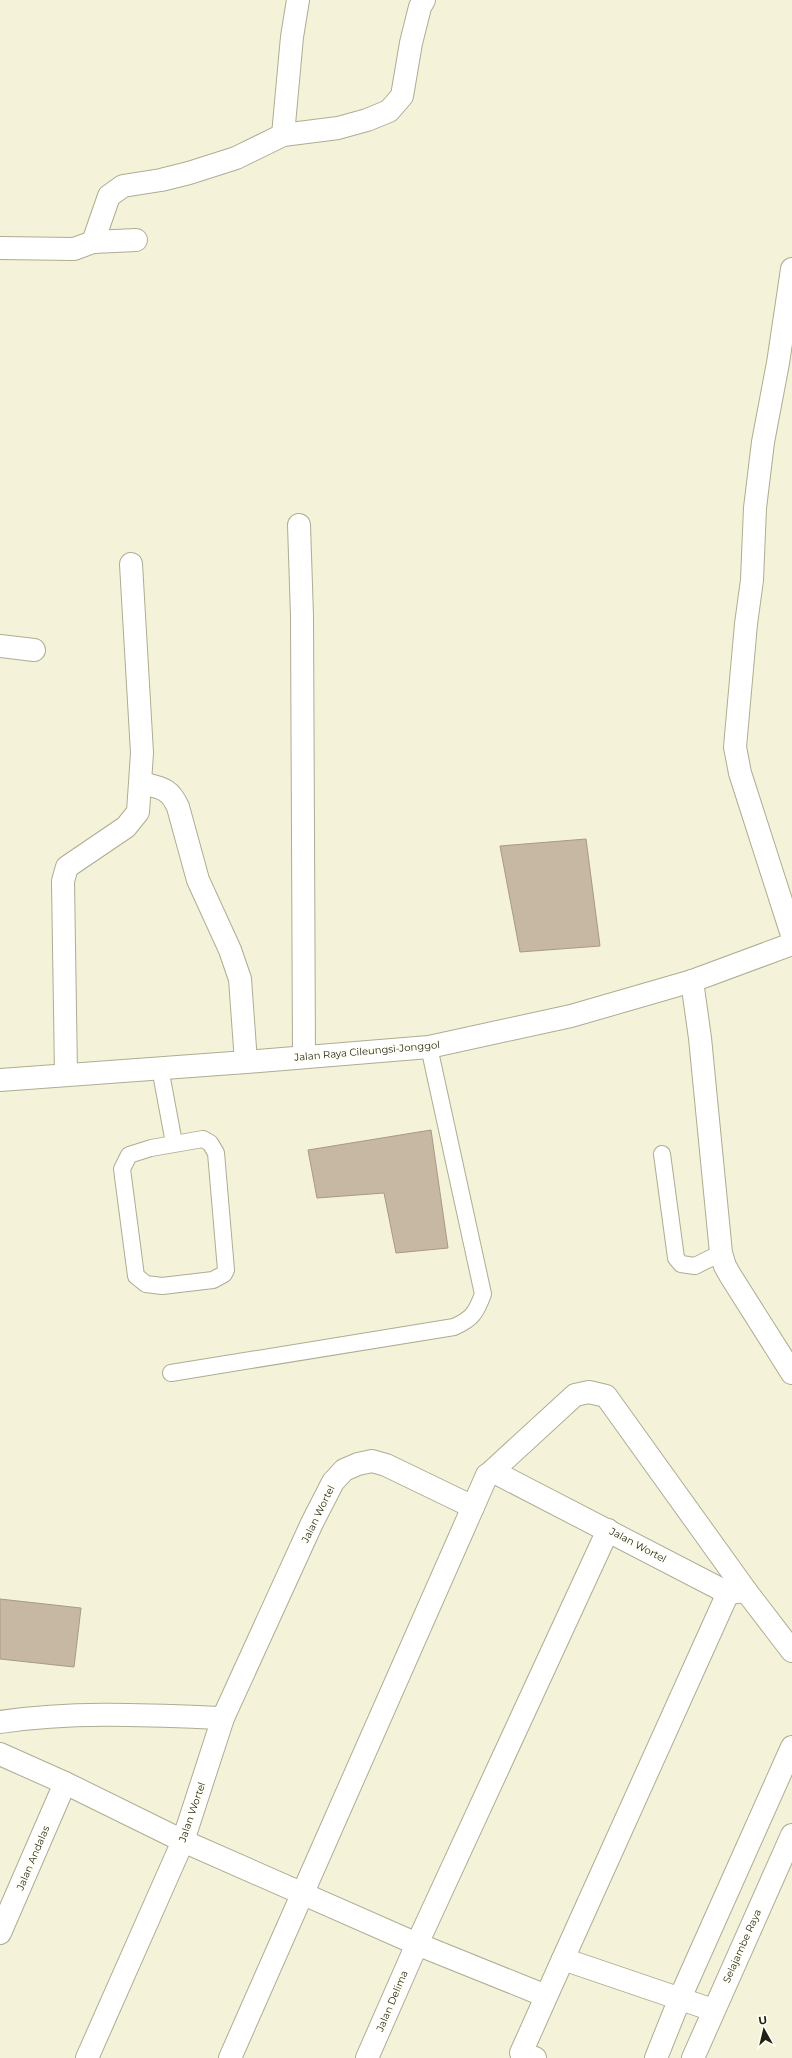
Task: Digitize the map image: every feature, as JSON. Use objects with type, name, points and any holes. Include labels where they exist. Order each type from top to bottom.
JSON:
[{"type":"street","points":[[283,135],[292,37],[298,0]]},
{"type":"street","points":[[93,242],[108,196],[123,186],[161,180],[189,173],[236,158],[283,135],[338,128],[367,120],[389,111],[402,96],[411,43],[420,7],[424,0]]},
{"type":"street","points":[[0,248],[74,249],[93,242],[136,240]]},
{"type":"street","points":[[792,269],[778,363],[763,442],[755,508],[752,580],[746,624],[735,747],[740,773],[792,935]]},
{"type":"street","points":[[299,525],[302,616],[304,1057]]},
{"type":"street","points":[[66,1074],[63,881],[65,871],[67,867],[126,827],[138,812],[142,753],[131,564]]},
{"type":"street","points":[[0,646],[34,650]]},
{"type":"street","points":[[141,783],[166,789],[173,796],[178,807],[198,880],[230,950],[240,979],[246,1062]]},
{"type":"street","name":"Jalan Raya Cileungsi-Jonggol","points":[[0,1080],[429,1047],[571,1016],[692,981],[792,944]]},
{"type":"street","points":[[692,981],[700,1038],[721,1253],[724,1266],[792,1373]]},
{"type":"street","points":[[230,2058],[485,1478],[575,1395],[589,1392],[606,1396],[737,1592],[546,1996],[525,2056]]},
{"type":"street","name":"Jalan Wortel","points":[[87,2058],[183,1841],[223,1718],[312,1523],[333,1482],[344,1470],[358,1464],[372,1461],[386,1465],[473,1507]]},
{"type":"street","name":"Jalan Wortel","points":[[490,1473],[496,1473],[608,1530],[737,1592],[792,1651]]},
{"type":"street","name":"Jalan Delima","points":[[367,2058],[417,1944],[608,1530]]},
{"type":"street","points":[[0,1722],[33,1718],[111,1714],[223,1718]]},
{"type":"street","points":[[656,2058],[680,1998],[792,1747]]},
{"type":"street","points":[[0,1754],[65,1783],[183,1841],[302,1892],[417,1944],[546,1996]]},
{"type":"street","name":"Jalan Andalas","points":[[0,1933],[65,1783]]},
{"type":"street","name":"Selajambe Raya","points":[[693,2058],[792,1835]]},
{"type":"street","points":[[563,1959],[713,2010]]},
{"type":"lane","points":[[171,1373],[454,1327],[466,1321],[476,1312],[483,1294],[429,1047]]},
{"type":"lane","points":[[160,1068],[174,1143]]},
{"type":"lane","points":[[203,1139],[210,1143],[216,1152],[226,1270],[224,1274],[213,1280],[162,1286],[146,1284],[136,1276],[122,1169],[129,1155],[174,1143],[203,1139]]},
{"type":"lane","points":[[662,1154],[676,1258],[681,1264],[695,1266],[721,1253]]},
{"type":"building","points":[[586,839],[600,946],[520,952],[500,846]]},
{"type":"building","points":[[431,1130],[448,1248],[396,1253],[384,1193],[317,1198],[308,1150]]},
{"type":"building","points":[[0,1599],[81,1608],[74,1667],[0,1659]]}]
